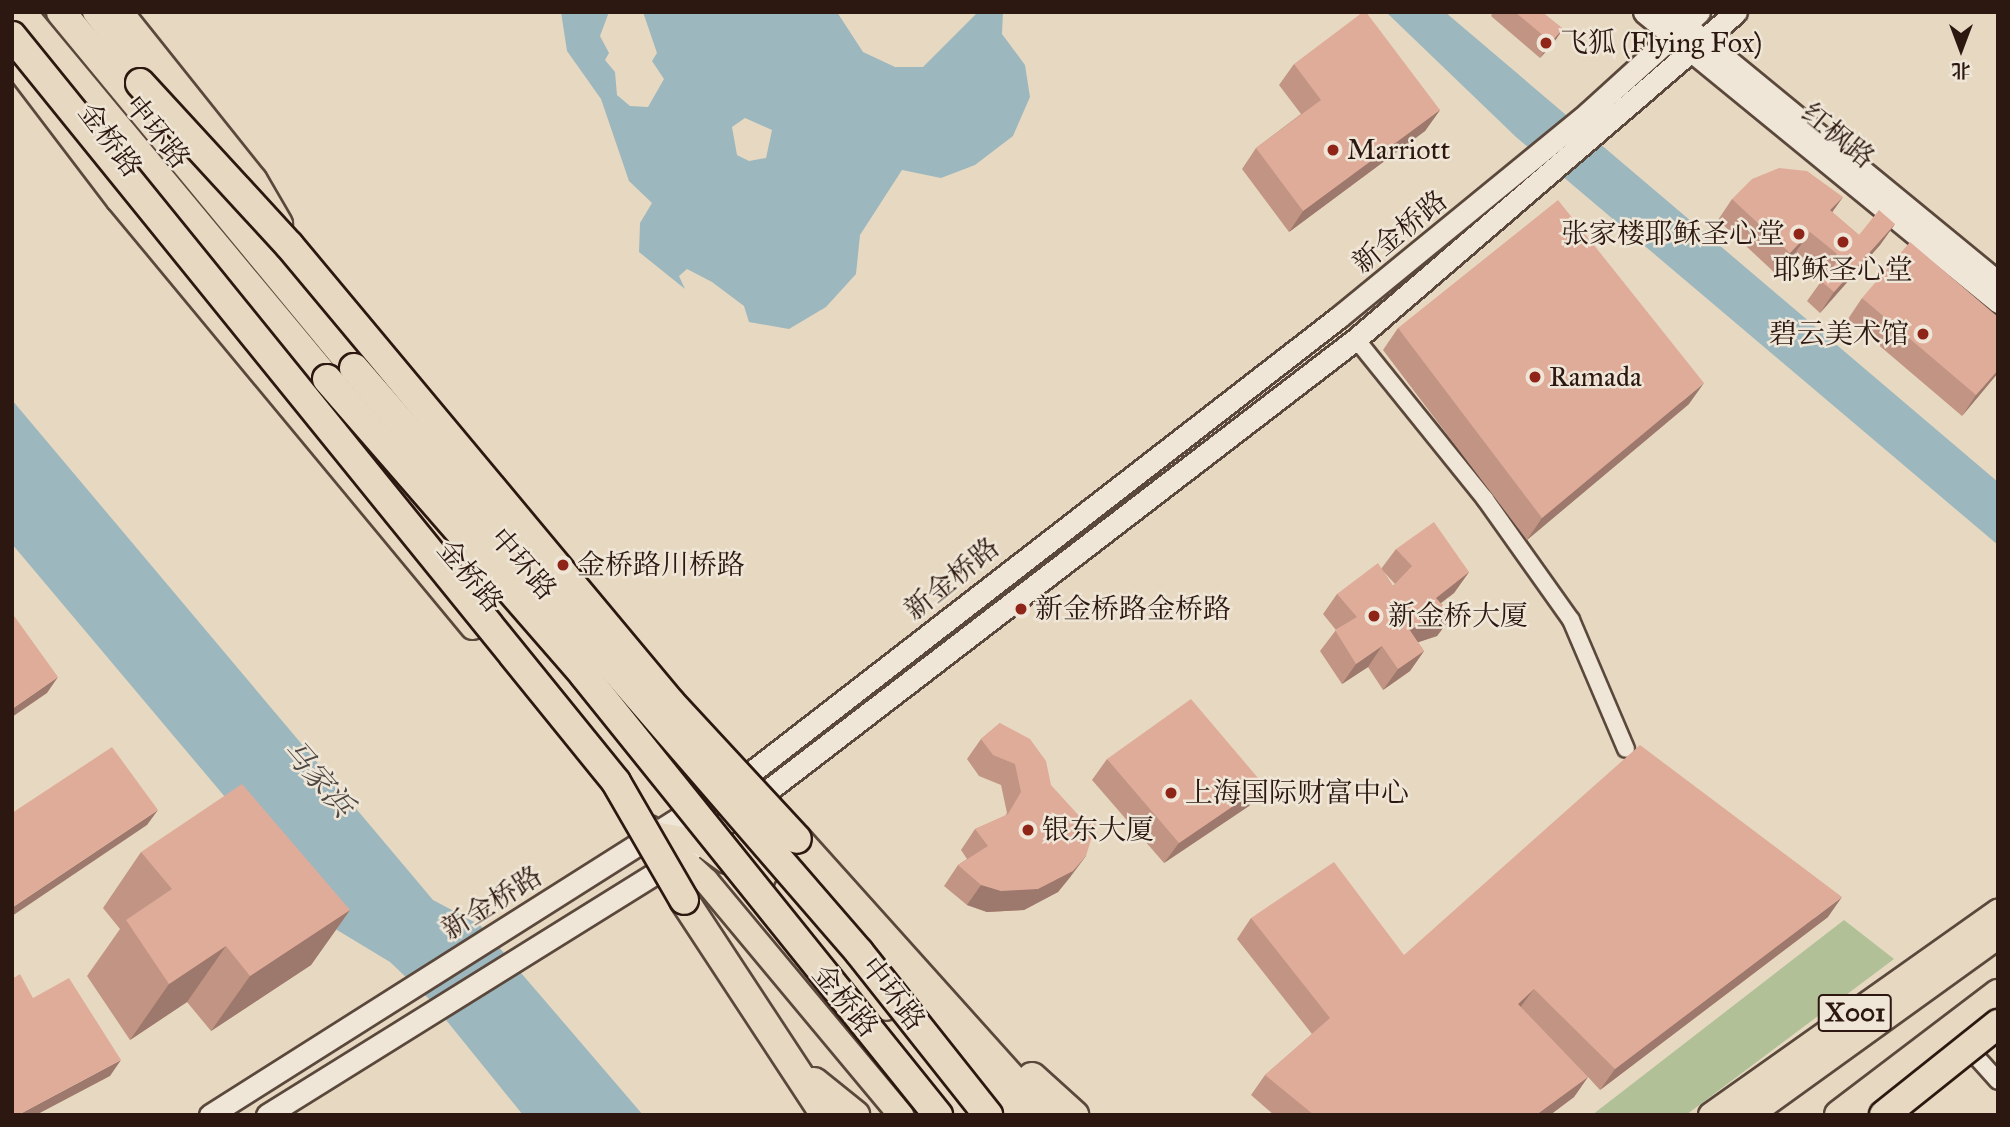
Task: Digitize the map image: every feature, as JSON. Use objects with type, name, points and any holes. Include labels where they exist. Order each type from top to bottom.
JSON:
[{"type":"highway","name":"中环路","points":[[21,12],[584,675],[938,1115]]},
{"type":"highway","name":"中环路","points":[[62,12],[354,368],[834,922],[988,1115]]},
{"type":"highway","points":[[62,12],[141,83],[289,245],[671,703],[930,985],[1045,1115]]},
{"type":"highway","points":[[118,12],[253,181],[289,245]]},
{"type":"highway","points":[[12,36],[615,782],[763,1021],[825,1115]]},
{"type":"highway","points":[[671,703],[834,922]]},
{"type":"highway","points":[[1747,1115],[1998,934]]},
{"type":"highway","name":"X001","points":[[1779,1115],[1998,949]]},
{"type":"highway","points":[[930,985],[1074,1115]]},
{"type":"highway","name":"X001","points":[[1839,1115],[1998,994]]},
{"type":"highway","points":[[763,1021],[816,1083],[855,1115]]},
{"type":"highway","points":[[1884,1115],[1998,1024]]},
{"type":"main road","name":"金桥路","points":[[95,12],[712,793],[729,820],[976,1115]]},
{"type":"main road","name":"金桥路","points":[[12,60],[118,199],[654,834],[680,858],[901,1115]]},
{"type":"main road","points":[[712,793],[751,804]]},
{"type":"main road","name":"金桥路","points":[[751,804],[1013,1115]]},
{"type":"main road","points":[[654,834],[700,842],[720,854],[836,991],[897,1020]]},
{"type":"main road","name":"X001","points":[[1712,1115],[1998,912]]},
{"type":"main road","points":[[1863,1115],[1998,1012]]},
{"type":"street","name":"红枫路","points":[[1644,12],[1682,21],[1698,46],[1998,302]]},
{"type":"street","name":"新金桥路","points":[[267,1115],[680,858],[1356,339],[1605,131],[1736,12]]},
{"type":"street","name":"新金桥路","points":[[210,1115],[654,834],[712,793],[748,774],[1521,169],[1588,113],[1682,21]]},
{"type":"street","name":"红枫路","points":[[1698,46],[1998,282]]},
{"type":"street","points":[[1356,339],[1485,499],[1571,620],[1626,749]]},
{"type":"street","points":[[1961,1040],[1998,1081]]},
{"type":"green space","points":[[1844,920],[1894,959],[1686,1115],[1592,1115]]},
{"type":"water","points":[[561,12],[609,12],[600,36],[609,53],[605,60],[615,72],[617,95],[630,106],[648,107],[664,79],[652,61],[657,53],[643,12],[837,12],[863,52],[895,67],[923,67],[978,12],[1003,12],[1002,34],[1025,65],[1030,97],[1013,136],[975,165],[941,178],[902,170],[860,235],[856,274],[826,307],[789,329],[749,322],[744,306],[712,282],[687,269],[679,276],[685,289],[639,252],[640,223],[652,203],[629,181],[601,99],[567,51]],"holes":[[[745,118],[772,130],[766,158],[749,161],[737,155],[732,127]]]},
{"type":"water","points":[[1386,12],[1445,12],[1998,482],[1998,545],[1516,137]]},
{"type":"water","name":"马家浜","points":[[12,400],[433,900],[480,925],[643,1115],[523,1115],[429,999],[390,962],[337,930],[12,544]]},
{"type":"building","name":"Marriott","points":[[1366,12],[1440,110],[1303,211],[1256,148],[1321,100],[1294,64]]},
{"type":"building","points":[[1515,12],[1542,12],[1563,29],[1551,42]]},
{"type":"building","points":[[1779,168],[1807,171],[1843,197],[1830,210],[1859,235],[1879,210],[1895,224],[1834,292],[1821,281],[1841,257],[1810,232],[1790,253],[1732,199],[1752,179]]},
{"type":"building","name":"Ramada","points":[[1558,200],[1704,383],[1542,518],[1398,328]]},
{"type":"building","name":"碧云美术馆","points":[[1910,242],[1998,317],[1998,370],[1976,395],[1862,298]]},
{"type":"building","name":"新金桥大厦","points":[[1434,522],[1469,572],[1436,598],[1452,616],[1409,629],[1424,651],[1398,669],[1382,646],[1356,664],[1335,630],[1357,617],[1337,594],[1378,563],[1393,586],[1412,566],[1396,549]]},
{"type":"building","points":[[12,613],[58,677],[12,709]]},
{"type":"building","name":"上海国际财富中心","points":[[1191,699],[1264,785],[1179,843],[1107,759]]},
{"type":"building","name":"银东大厦","points":[[1000,723],[1030,739],[1046,761],[1051,785],[1082,819],[1097,820],[1086,856],[1073,871],[1038,889],[1001,891],[981,885],[958,865],[988,846],[975,829],[1008,814],[1021,792],[1015,764],[993,755],[981,739]]},
{"type":"building","points":[[1640,745],[1842,897],[1615,1069],[1534,989],[1518,1004],[1588,1077],[1536,1115],[1314,1115],[1265,1075],[1330,1018],[1251,918],[1334,862],[1404,955]]},
{"type":"building","points":[[112,747],[158,810],[13,907],[12,813]]},
{"type":"building","points":[[242,784],[350,910],[250,976],[226,946],[169,984],[126,920],[172,889],[141,852]]},
{"type":"building","points":[[20,974],[33,998],[69,978],[121,1060],[18,1115],[12,1115],[12,979]]},
{"type":"place","name":"飞狐 (Flying Fox)","points":[[1546,43]]},
{"type":"place","name":"Marriott","points":[[1333,150]]},
{"type":"place","name":"张家楼耶稣圣心堂","points":[[1799,234]]},
{"type":"place","name":"耶稣圣心堂","points":[[1843,242]]},
{"type":"place","name":"碧云美术馆","points":[[1923,334]]},
{"type":"place","name":"Ramada","points":[[1535,377]]},
{"type":"place","name":"金桥路川桥路","points":[[563,565]]},
{"type":"place","name":"新金桥路金桥路","points":[[1021,609]]},
{"type":"place","name":"新金桥大厦","points":[[1374,616]]},
{"type":"place","name":"上海国际财富中心","points":[[1171,793]]},
{"type":"place","name":"银东大厦","points":[[1028,830]]}]
